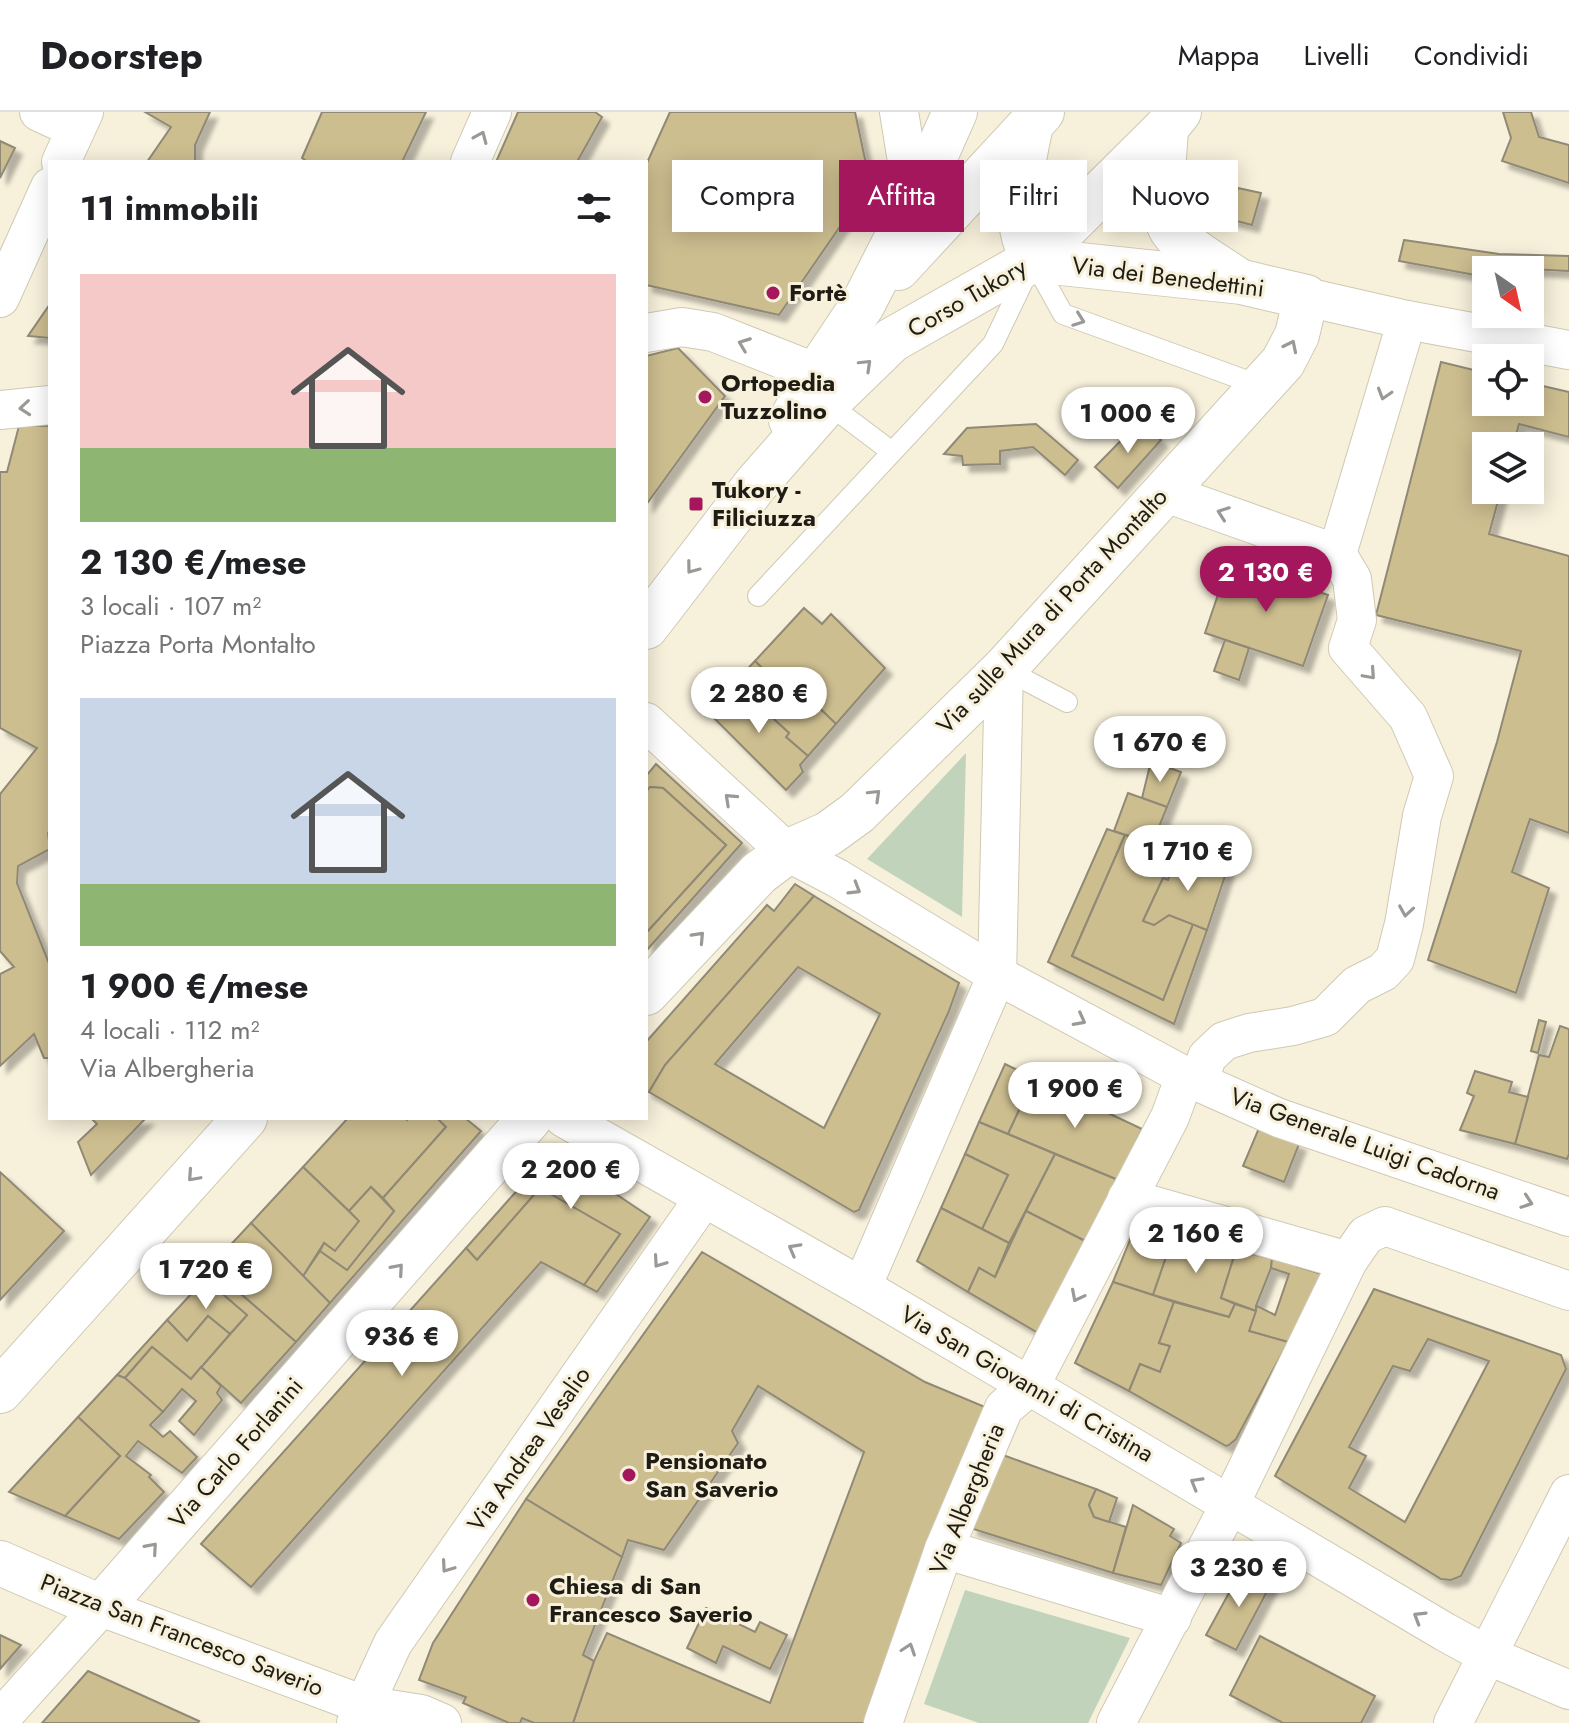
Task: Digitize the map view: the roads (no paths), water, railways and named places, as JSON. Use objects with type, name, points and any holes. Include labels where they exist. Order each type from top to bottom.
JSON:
[{"type":"street","points":[[39,112],[74,134]]},
{"type":"street","points":[[471,160],[492,112]]},
{"type":"street","points":[[899,112],[907,160]]},
{"type":"street","name":"Corso Tukory","points":[[934,160],[955,112]]},
{"type":"street","points":[[1163,117],[1163,202],[1171,228],[1191,249],[1242,282]]},
{"type":"street","name":"Corso Tukory","points":[[822,388],[892,340],[1033,260],[1163,117]]},
{"type":"street","points":[[1033,260],[1020,228],[1019,201],[1021,172],[1036,118]]},
{"type":"street","name":"Corso Tukory","points":[[863,304],[1036,118]]},
{"type":"street","points":[[0,298],[48,191]]},
{"type":"street","name":"Corso Tukory","points":[[648,624],[756,484],[822,388],[900,232]]},
{"type":"street","name":"Via dei Benedettini","points":[[1033,260],[1242,282],[1407,320],[1569,350]]},
{"type":"street","name":"Via sulle Mura di Porta Montalto","points":[[787,852],[828,834],[857,813],[1004,669],[1283,362],[1297,335],[1306,297]]},
{"type":"street","points":[[1163,492],[1337,554],[1407,320]]},
{"type":"street","points":[[648,333],[682,327],[713,332],[822,388]]},
{"type":"street","points":[[0,410],[48,405]]},
{"type":"street","name":"Via Albergheria","points":[[883,1723],[944,1549],[1004,1408],[1030,1386],[1192,1079],[1207,1057],[1224,1041],[1325,1017],[1357,985],[1383,972],[1395,959],[1422,816],[1434,776],[1408,717],[1348,648],[1357,620],[1354,593],[1352,579],[1337,554]]},
{"type":"street","points":[[862,1287],[997,975],[1004,669]]},
{"type":"street","name":"Via Generale Luigi Cadorna","points":[[648,724],[787,852],[837,878],[997,975],[1192,1079],[1279,1118],[1569,1217]]},
{"type":"street","points":[[648,991],[759,873],[787,852]]},
{"type":"street","points":[[0,1391],[243,1120]]},
{"type":"street","name":"Via Carlo Forlanini","points":[[101,1607],[528,1120]]},
{"type":"street","name":"Via San Giovanni di Cristina","points":[[568,1120],[862,1287],[1445,1632],[1487,1655],[1569,1690]]},
{"type":"street","name":"Via Andrea Vesalio","points":[[360,1714],[393,1643],[704,1198]]},
{"type":"street","points":[[1127,1198],[1348,1261]]},
{"type":"street","points":[[1116,1723],[1230,1504],[1348,1261],[1366,1235],[1385,1226],[1569,1291]]},
{"type":"street","points":[[1453,1723],[1569,1494]]},
{"type":"street","points":[[944,1549],[1172,1618]]},
{"type":"street","name":"Piazza San Francesco Saverio","points":[[0,1563],[360,1714],[421,1714],[442,1723]]},
{"type":"street","points":[[0,1719],[101,1607]]},
{"type":"lane","name":"Via dei Benedettini","points":[[1033,260],[1063,314],[1261,386]]},
{"type":"lane","points":[[758,596],[993,344],[1033,260]]},
{"type":"lane","points":[[822,388],[892,452]]},
{"type":"lane","points":[[1004,669],[1067,702]]},
{"type":"place","name":"Fortè","points":[[773,293]]},
{"type":"place","name":"Ortopedia Tuzzolino","points":[[705,397]]},
{"type":"place","name":"Tukory - Filiciuzza","points":[[696,504]]},
{"type":"place","name":"Pensionato San Saverio","points":[[629,1475]]},
{"type":"place","name":"Chiesa di San Francesco Saverio","points":[[533,1600]]}]
